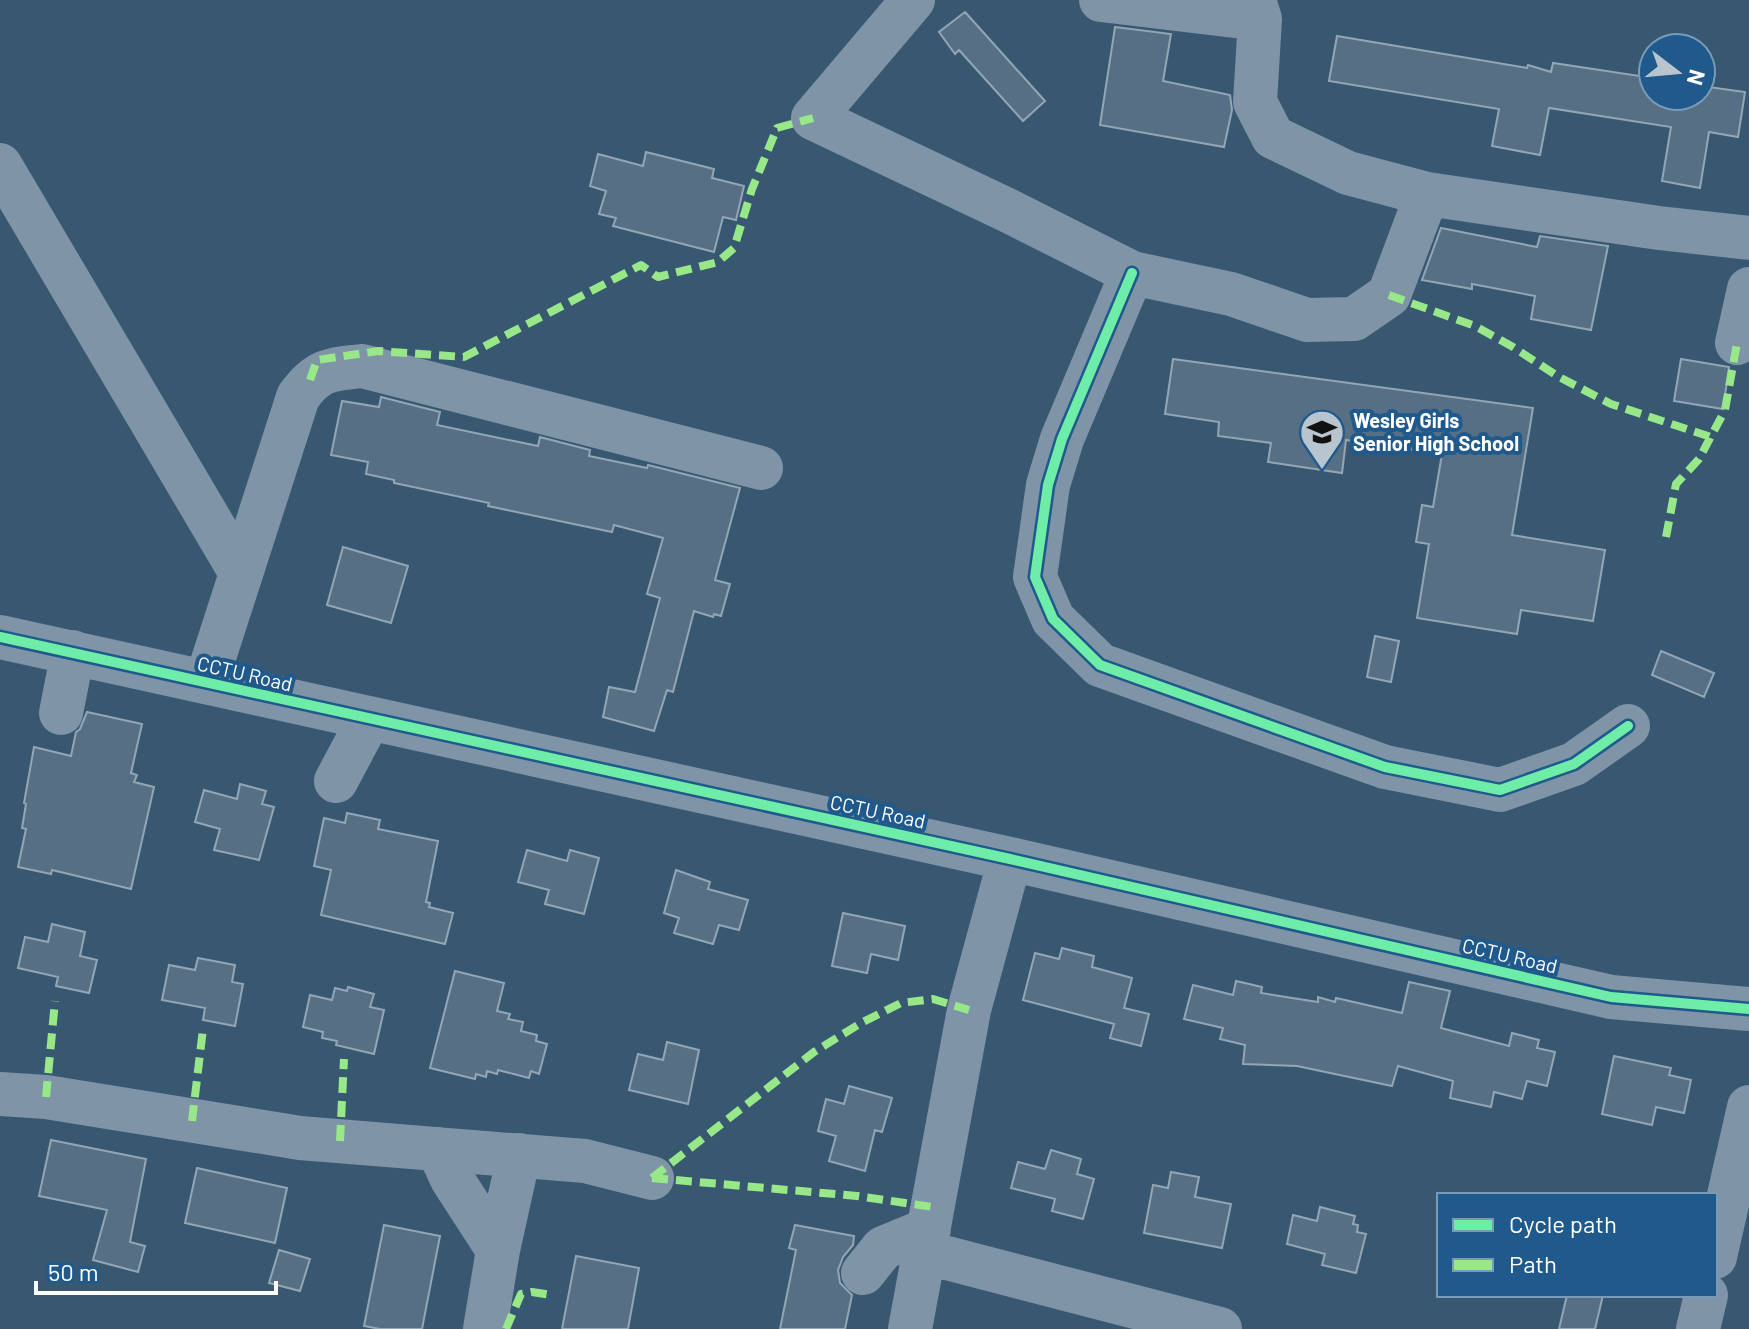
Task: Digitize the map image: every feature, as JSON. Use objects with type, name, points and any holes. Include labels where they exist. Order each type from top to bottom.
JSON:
[{"type":"street","points":[[913,0],[813,118],[1132,273],[1231,294],[1307,320],[1354,319],[1389,295],[1427,194]]},
{"type":"street","points":[[1101,0],[1257,10],[1255,102],[1273,137],[1348,173],[1427,194],[1749,238]]},
{"type":"street","points":[[0,165],[241,573]]},
{"type":"street","points":[[1132,273],[1062,439],[1048,485],[1035,577],[1053,619],[1100,665],[1385,767],[1500,790],[1574,764],[1628,726]]},
{"type":"street","points":[[1737,343],[1749,289]]},
{"type":"street","points":[[206,682],[298,397],[310,380],[335,368],[362,366],[761,468]]},
{"type":"street","name":"CCTU Road","points":[[0,637],[1010,859],[1611,997],[1749,1009]]},
{"type":"street","points":[[61,713],[73,652]]},
{"type":"street","points":[[336,781],[369,719]]},
{"type":"street","points":[[910,1329],[969,1010],[1010,859]]},
{"type":"street","points":[[0,1094],[46,1097],[300,1138],[585,1161],[652,1178]]},
{"type":"street","points":[[1717,1248],[1749,1107]]},
{"type":"street","points":[[438,1149],[452,1179],[498,1250]]},
{"type":"street","points":[[485,1329],[519,1155]]},
{"type":"street","points":[[863,1273],[883,1248],[927,1240],[1220,1329]]},
{"type":"street","points":[[1698,1329],[1706,1297]]},
{"type":"building","points":[[965,12],[1045,101],[1023,121],[959,50],[955,54],[939,32]]},
{"type":"building","points":[[1115,27],[1171,34],[1163,81],[1230,95],[1232,110],[1224,147],[1100,125]]},
{"type":"building","points":[[1337,36],[1527,68],[1528,65],[1551,72],[1553,63],[1637,76],[1637,112],[1717,112],[1717,88],[1745,92],[1738,137],[1709,132],[1700,188],[1662,181],[1671,127],[1549,108],[1540,155],[1492,146],[1499,109],[1329,81]]},
{"type":"building","points":[[646,152],[714,169],[712,178],[744,186],[736,220],[723,217],[714,252],[613,226],[616,218],[599,214],[606,191],[590,186],[598,154],[643,166]]},
{"type":"building","points":[[1441,228],[1537,247],[1540,236],[1608,246],[1591,330],[1531,319],[1535,296],[1472,284],[1472,289],[1422,280]]},
{"type":"building","points":[[1173,359],[1533,408],[1512,535],[1605,550],[1593,621],[1521,610],[1517,634],[1417,618],[1429,544],[1416,542],[1422,505],[1433,507],[1442,454],[1346,440],[1342,473],[1268,462],[1271,443],[1218,436],[1219,422],[1165,414]]},
{"type":"building","points":[[1681,359],[1729,367],[1723,409],[1674,401]]},
{"type":"building","points":[[381,397],[440,412],[437,425],[538,446],[540,437],[590,450],[589,456],[647,468],[648,465],[740,488],[715,580],[730,584],[721,616],[714,614],[713,617],[694,611],[673,692],[667,690],[654,731],[603,717],[609,687],[635,692],[660,598],[647,594],[663,538],[614,525],[612,532],[394,483],[394,480],[366,474],[368,462],[331,455],[342,401],[379,407]]},
{"type":"building","points":[[343,547],[408,566],[391,623],[327,605]]},
{"type":"building","points":[[1375,636],[1399,641],[1391,682],[1367,677]]},
{"type":"building","points":[[1661,651],[1714,673],[1704,697],[1652,675]]},
{"type":"building","points":[[87,712],[142,724],[131,773],[137,775],[134,782],[154,787],[131,889],[52,870],[51,874],[18,867],[26,829],[22,828],[24,803],[34,747],[71,756],[76,732]]},
{"type":"building","points":[[240,784],[266,791],[262,804],[274,807],[259,860],[214,850],[220,829],[195,822],[204,790],[237,799]]},
{"type":"building","points":[[347,813],[380,820],[378,829],[438,841],[426,902],[430,903],[429,907],[453,913],[445,944],[321,915],[331,870],[314,866],[324,818],[345,823]]},
{"type":"building","points":[[527,850],[567,861],[570,850],[599,858],[584,914],[545,904],[549,890],[518,882]]},
{"type":"building","points":[[676,870],[710,882],[708,889],[748,900],[739,930],[719,925],[713,944],[674,933],[679,918],[664,913]]},
{"type":"building","points":[[843,913],[905,926],[898,960],[871,954],[867,973],[832,966]]},
{"type":"building","points":[[52,924],[85,932],[80,956],[97,960],[89,993],[56,986],[58,977],[18,968],[25,937],[48,942]]},
{"type":"building","points":[[1062,948],[1094,956],[1092,967],[1132,978],[1124,1008],[1149,1014],[1141,1046],[1110,1038],[1114,1024],[1023,1000],[1035,953],[1059,959]]},
{"type":"building","points":[[198,958],[235,965],[232,982],[243,984],[235,1026],[203,1020],[205,1008],[162,1000],[169,965],[195,970]]},
{"type":"building","points":[[455,971],[504,983],[497,1011],[510,1014],[508,1019],[523,1022],[521,1031],[537,1035],[536,1041],[547,1044],[539,1074],[531,1071],[529,1078],[498,1070],[497,1074],[487,1071],[486,1077],[476,1074],[475,1079],[430,1068]]},
{"type":"building","points":[[1236,981],[1262,987],[1261,993],[1318,1002],[1318,997],[1335,1002],[1336,998],[1402,1013],[1409,982],[1450,991],[1441,1028],[1509,1046],[1512,1033],[1539,1040],[1537,1048],[1555,1052],[1547,1086],[1527,1081],[1522,1099],[1494,1092],[1491,1107],[1450,1098],[1453,1081],[1398,1066],[1392,1086],[1297,1066],[1243,1064],[1245,1045],[1220,1039],[1223,1028],[1184,1019],[1193,985],[1233,995]]},
{"type":"building","points":[[348,987],[374,994],[370,1007],[384,1010],[374,1054],[336,1045],[337,1041],[322,1038],[323,1032],[303,1027],[310,995],[332,1000],[335,988],[347,991]]},
{"type":"building","points":[[667,1042],[699,1050],[688,1104],[629,1090],[638,1054],[663,1060]]},
{"type":"building","points":[[1614,1056],[1671,1068],[1669,1075],[1691,1080],[1684,1113],[1656,1107],[1652,1125],[1602,1114]]},
{"type":"building","points":[[849,1086],[892,1098],[882,1132],[875,1130],[865,1171],[829,1161],[836,1136],[818,1131],[826,1099],[844,1104]]},
{"type":"building","points":[[51,1140],[146,1159],[130,1242],[145,1246],[138,1272],[93,1260],[107,1210],[39,1196]]},
{"type":"building","points":[[1051,1150],[1081,1159],[1077,1174],[1094,1179],[1083,1219],[1052,1211],[1055,1199],[1011,1188],[1018,1162],[1045,1169]]},
{"type":"building","points":[[197,1168],[287,1188],[275,1243],[185,1223]]},
{"type":"building","points":[[1171,1172],[1199,1177],[1195,1197],[1231,1204],[1222,1248],[1144,1233],[1153,1185],[1168,1188]]},
{"type":"building","points":[[1320,1207],[1355,1216],[1353,1224],[1358,1225],[1357,1232],[1366,1234],[1356,1273],[1322,1265],[1325,1254],[1287,1244],[1293,1215],[1317,1221]]},
{"type":"building","points":[[384,1225],[440,1236],[422,1329],[364,1326]]},
{"type":"building","points":[[795,1225],[854,1236],[853,1245],[843,1257],[838,1270],[840,1283],[852,1295],[845,1329],[780,1329],[796,1250],[789,1248]]},
{"type":"building","points":[[279,1250],[310,1259],[300,1291],[269,1283]]},
{"type":"building","points":[[576,1256],[639,1268],[628,1329],[562,1329]]},
{"type":"building","points":[[1567,1297],[1603,1297],[1595,1329],[1559,1329]]},
{"type":"marked path","points":[[310,380],[317,360],[378,351],[464,357],[641,265],[658,277],[718,262],[734,248],[752,189],[777,128],[813,118]]},
{"type":"marked path","points":[[1389,295],[1475,326],[1559,377],[1611,404],[1711,437]]},
{"type":"marked path","points":[[1666,537],[1676,484],[1699,459],[1725,410],[1737,343]]},
{"type":"marked path","points":[[652,1178],[814,1052],[861,1023],[901,1003],[933,999],[969,1010]]},
{"type":"marked path","points":[[46,1097],[55,1001]]},
{"type":"marked path","points":[[192,1121],[203,1029]]},
{"type":"marked path","points":[[340,1141],[344,1059]]},
{"type":"marked path","points":[[652,1178],[857,1196],[933,1207]]},
{"type":"marked path","points":[[506,1329],[521,1294],[551,1295]]},
{"type":"cycle path","points":[[1132,273],[1062,439],[1048,485],[1035,577],[1053,619],[1100,665],[1385,767],[1500,790],[1574,764],[1628,726]]},
{"type":"cycle path","points":[[0,637],[1010,859],[1611,997],[1749,1009]]},
{"type":"place","name":"Wesley Girls Senior High School","points":[[1322,471]]}]
